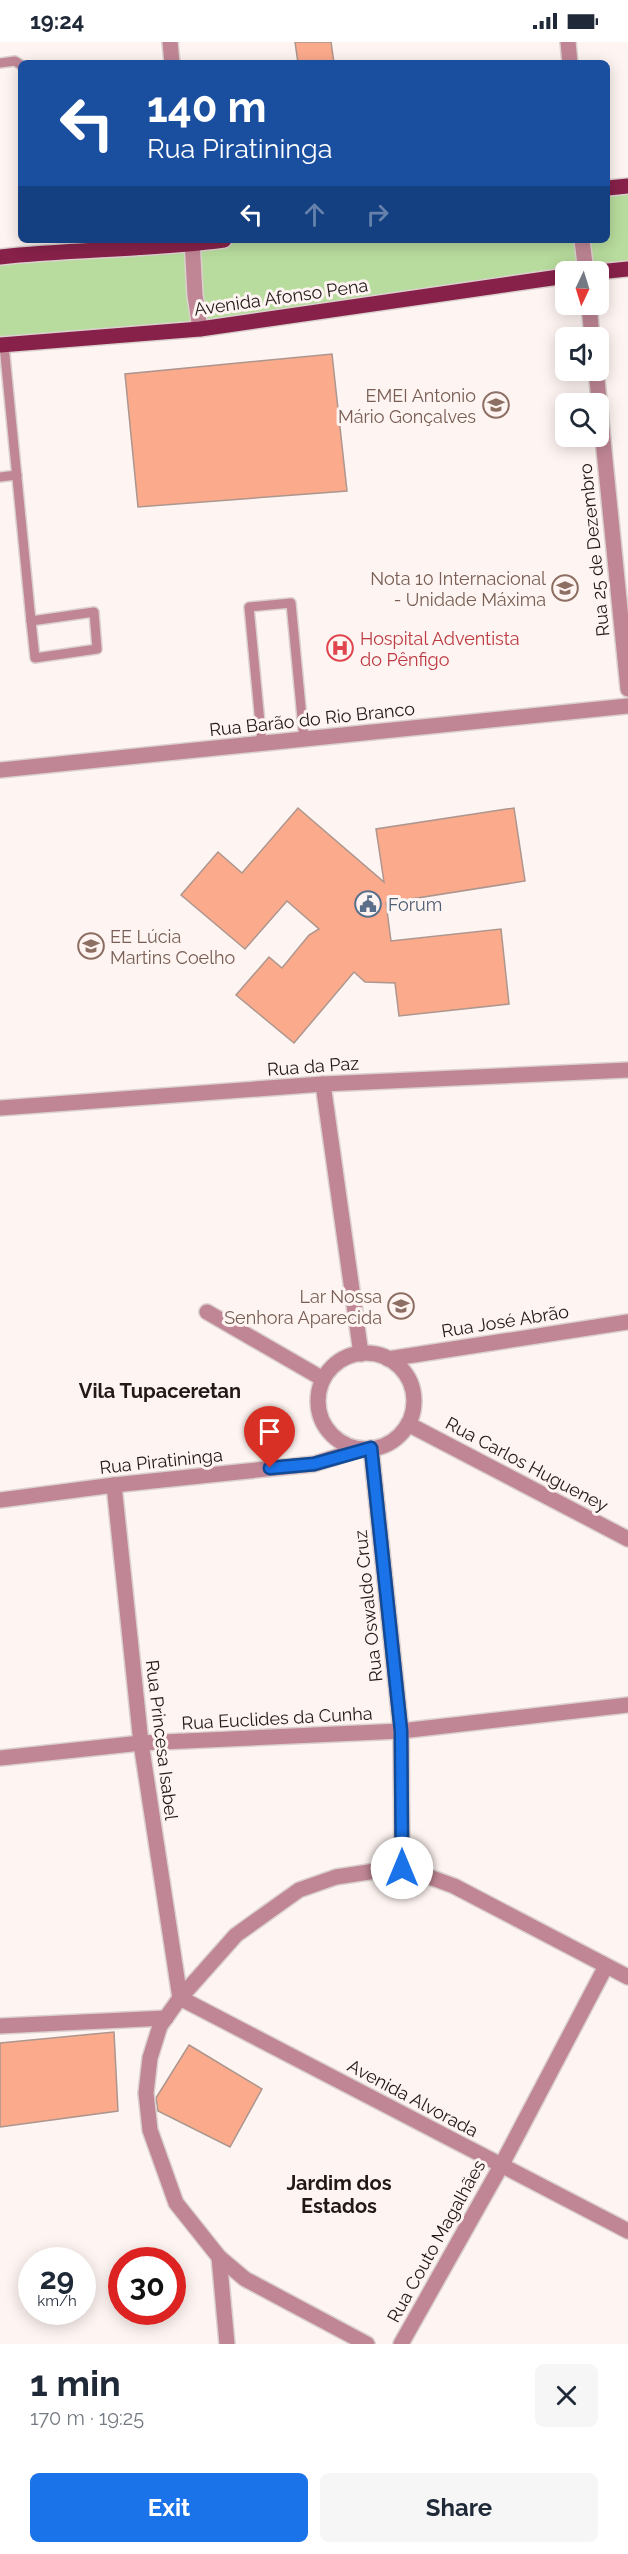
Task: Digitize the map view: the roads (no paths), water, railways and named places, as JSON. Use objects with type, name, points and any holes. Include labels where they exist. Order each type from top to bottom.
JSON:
[{"type":"main road","points":[[610,188],[628,186]]},
{"type":"main road","points":[[0,257],[62,245],[149,243]]},
{"type":"main road","points":[[609,271],[628,269]]},
{"type":"main road","name":"Avenida Afonso Pena","points":[[2,345],[200,329],[555,278]]},
{"type":"street","points":[[170,42],[172,60]]},
{"type":"street","points":[[568,42],[570,60]]},
{"type":"street","points":[[192,243],[195,295],[200,329]]},
{"type":"street","points":[[582,243],[585,261]]},
{"type":"street","name":"Rua 25 de Dezembro","points":[[597,381],[628,689]]},
{"type":"street","name":"Rua Barão do Rio Branco","points":[[0,770],[628,706]]},
{"type":"street","name":"Rua da Paz","points":[[0,1108],[323,1084],[628,1070]]},
{"type":"street","points":[[323,1084],[361,1354]]},
{"type":"street","points":[[207,1312],[323,1379]]},
{"type":"street","name":"Rua José Abrão","points":[[388,1359],[628,1323]]},
{"type":"street","points":[[370,1353],[388,1359],[403,1371],[412,1388],[414,1406],[408,1424],[396,1439],[380,1447],[366,1449],[343,1444],[328,1432],[319,1415],[317,1397],[323,1379],[335,1364],[351,1355],[370,1353]]},
{"type":"street","name":"Rua Carlos Hugueney","points":[[408,1424],[628,1539]]},
{"type":"street","name":"Rua Piratininga","points":[[0,1500],[114,1485],[314,1464],[366,1449]]},
{"type":"street","name":"Rua Oswaldo Cruz","points":[[366,1449],[401,1731],[402,1868]]},
{"type":"street","name":"Rua Princesa Isabel","points":[[114,1485],[141,1743],[180,1998]]},
{"type":"street","name":"Rua Euclides da Cunha","points":[[0,1758],[141,1743],[401,1731],[628,1705]]},
{"type":"street","points":[[367,2344],[245,2279],[219,2257],[176,2203],[150,2130],[146,2093],[150,2058],[160,2026],[180,1998],[236,1935],[299,1890],[336,1877],[402,1868],[454,1886],[628,1977]]},
{"type":"street","name":"Rua Couto Magalhães","points":[[400,2344],[501,2166],[606,1966]]},
{"type":"street","name":"Avenida Alvorada","points":[[180,1998],[628,2231]]},
{"type":"street","points":[[0,2026],[166,2018]]},
{"type":"street","points":[[219,2257],[227,2344]]},
{"type":"lane","points":[[0,63],[15,61],[18,63]]},
{"type":"lane","points":[[2,345],[17,475],[31,621],[35,658],[97,650],[94,612],[31,621]]},
{"type":"lane","points":[[0,477],[17,475]]},
{"type":"lane","points":[[262,744],[249,607],[291,603],[304,739]]},
{"type":"place","name":"EMEI Antonio Mário Gonçalves","points":[[496,405]]},
{"type":"place","name":"Nota 10 Internacional - Unidade Máxima","points":[[565,588]]},
{"type":"place","name":"Hospital Adventista do Pênfigo","points":[[340,648]]},
{"type":"place","name":"Forum","points":[[368,904]]},
{"type":"place","name":"EE Lúcia Martins Coelho","points":[[91,946]]},
{"type":"place","name":"Lar Nossa Senhora Aparecida","points":[[401,1306]]},
{"type":"district","name":"Vila Tupaceretan","points":[[160,1391]]},
{"type":"district","name":"Jardim dos Estados","points":[[339,2194]]}]
